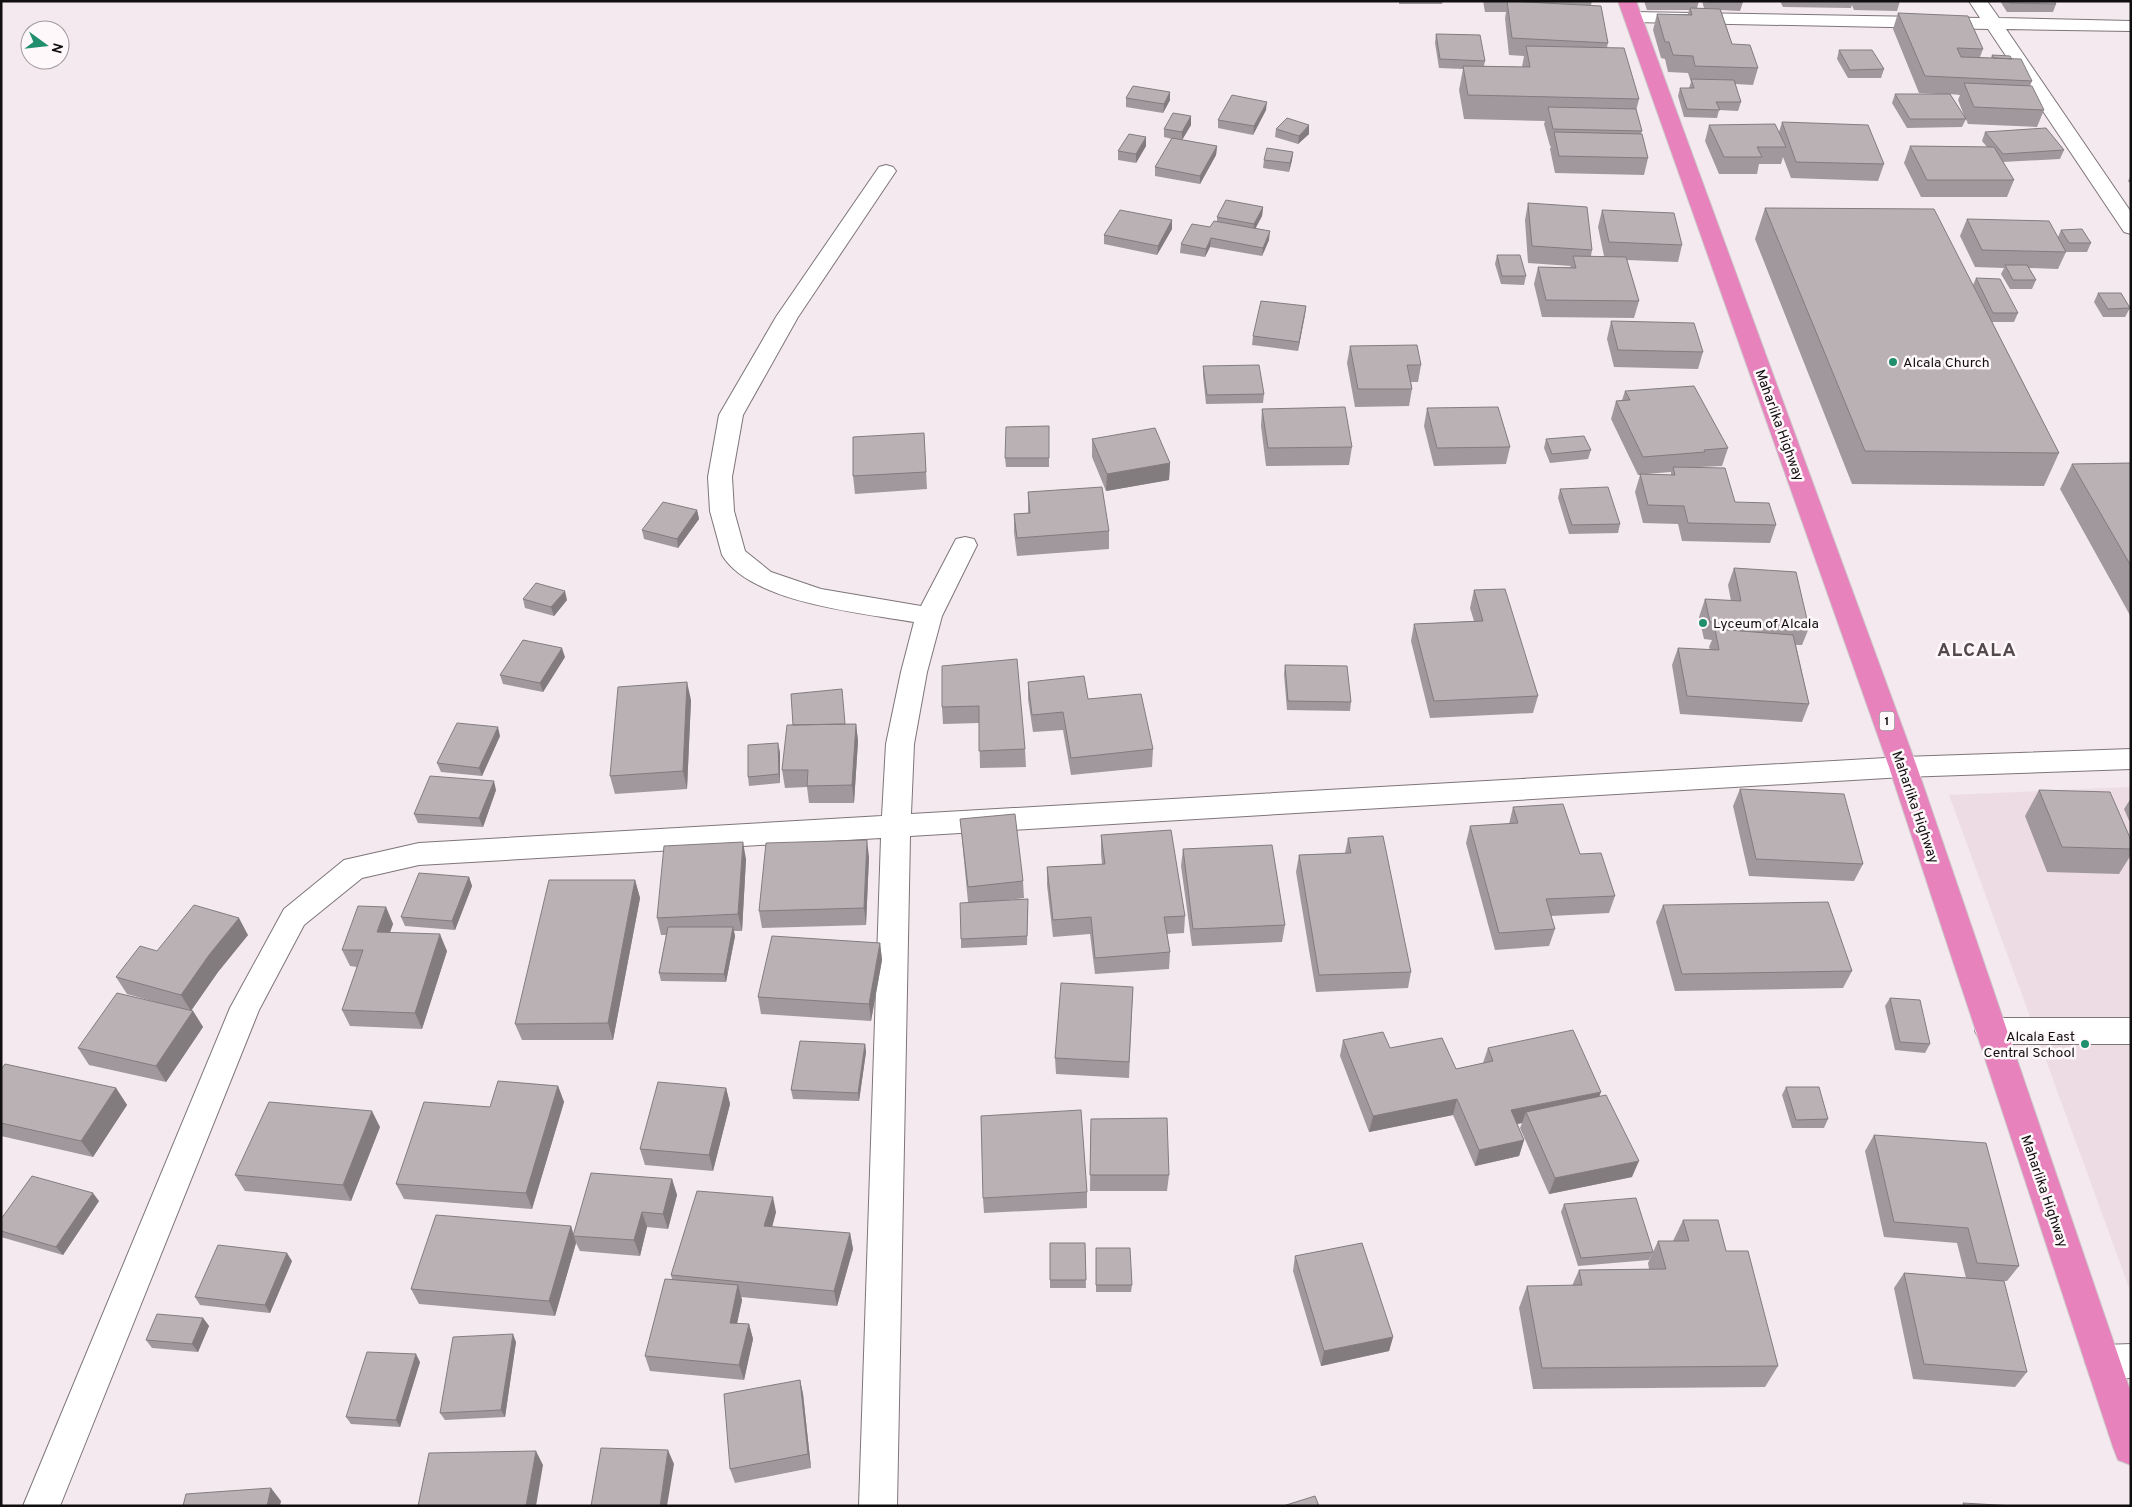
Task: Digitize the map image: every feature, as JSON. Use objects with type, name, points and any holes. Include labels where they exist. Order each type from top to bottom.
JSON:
[{"type":"highway","name":"Maharlika Highway","points":[[1630,9],[1903,767],[1991,1031],[2117,1362],[2131,1447]]},
{"type":"street","points":[[1978,1],[2131,228]]},
{"type":"street","points":[[1630,9],[1994,24],[2131,26]]},
{"type":"street","points":[[886,171],[786,316],[731,415],[720,477],[722,511],[734,555],[762,578],[818,597],[929,616]]},
{"type":"street","points":[[878,1506],[896,826],[900,744],[914,672],[929,616],[965,545]]},
{"type":"street","points":[[41,1506],[245,1008],[294,917],[354,868],[419,854],[1903,767],[2131,759]]},
{"type":"street","points":[[1991,1031],[2131,1031]]},
{"type":"shaded area","name":"Alcala East Central School","points":[[2131,787],[2131,1293],[1949,795]]},
{"type":"building","points":[[1507,1],[1601,6],[1608,43],[1512,38]]},
{"type":"building","points":[[1742,1],[1743,2],[1707,2]]},
{"type":"building","points":[[2009,1],[2054,1],[2056,4],[2010,3]]},
{"type":"building","points":[[1690,8],[1720,9],[1732,44],[1750,45],[1758,68],[1695,66],[1693,56],[1673,55],[1669,42],[1665,42],[1657,14],[1692,15]]},
{"type":"building","points":[[1898,13],[1968,16],[1983,49],[1957,48],[1961,57],[2021,59],[2032,81],[1925,76]]},
{"type":"building","points":[[1436,34],[1480,35],[1485,61],[1440,59]]},
{"type":"building","points":[[1526,46],[1624,48],[1639,99],[1468,95],[1463,66],[1530,67]]},
{"type":"building","points":[[1839,50],[1872,50],[1884,69],[1850,70]]},
{"type":"building","points":[[1992,55],[2010,56],[2012,59],[1994,58]]},
{"type":"building","points":[[1691,79],[1734,80],[1741,102],[1716,102],[1720,110],[1687,109],[1680,88],[1694,88]]},
{"type":"building","points":[[1964,83],[2032,86],[2044,110],[1974,107]]},
{"type":"building","points":[[1133,86],[1170,92],[1164,104],[1126,98]]},
{"type":"building","points":[[1895,94],[1950,94],[1966,119],[1910,119]]},
{"type":"building","points":[[1232,95],[1267,102],[1254,126],[1218,120]]},
{"type":"building","points":[[1548,107],[1636,109],[1642,131],[1553,129]]},
{"type":"building","points":[[1173,113],[1191,116],[1182,132],[1164,129]]},
{"type":"building","points":[[1287,118],[1309,125],[1299,136],[1276,129]]},
{"type":"building","points":[[1782,122],[1868,125],[1884,164],[1796,162]]},
{"type":"building","points":[[1775,124],[1786,147],[1757,147],[1762,157],[1724,157],[1709,125]]},
{"type":"building","points":[[2046,128],[2064,150],[2003,154],[1985,132]]},
{"type":"building","points":[[1554,132],[1642,134],[1648,158],[1559,156]]},
{"type":"building","points":[[1129,134],[1146,137],[1136,154],[1118,151]]},
{"type":"building","points":[[1172,138],[1217,146],[1200,176],[1155,167]]},
{"type":"building","points":[[1910,146],[1994,147],[2014,180],[1927,180]]},
{"type":"building","points":[[1267,148],[1293,152],[1290,163],[1264,160]]},
{"type":"building","points":[[1226,200],[1263,207],[1254,224],[1217,217]]},
{"type":"building","points":[[1528,203],[1587,207],[1592,250],[1532,246]]},
{"type":"building","name":"Alcala Church","points":[[1765,208],[1934,209],[2059,453],[1865,451]]},
{"type":"building","points":[[1120,210],[1172,220],[1158,246],[1104,235]]},
{"type":"building","points":[[1602,210],[1674,213],[1682,245],[1609,242]]},
{"type":"building","points":[[1967,219],[2049,221],[2066,252],[1982,250]]},
{"type":"building","points":[[1214,221],[1270,231],[1263,248],[1211,238],[1206,249],[1181,244],[1192,224],[1210,227]]},
{"type":"building","points":[[2082,229],[2091,243],[2069,243],[2061,230]]},
{"type":"building","points":[[1497,255],[1520,255],[1526,276],[1502,276]]},
{"type":"building","points":[[1573,256],[1626,257],[1639,301],[1546,300],[1538,267],[1576,268]]},
{"type":"building","points":[[2005,265],[2027,265],[2036,280],[2013,280]]},
{"type":"building","points":[[1976,278],[2000,279],[2018,313],[1993,313]]},
{"type":"building","points":[[2098,293],[2121,293],[2130,308],[2108,309]]},
{"type":"building","points":[[1261,301],[1306,306],[1299,342],[1253,336]]},
{"type":"building","points":[[1611,321],[1694,323],[1703,352],[1618,350]]},
{"type":"building","points":[[1417,345],[1421,365],[1407,365],[1412,389],[1358,389],[1350,346]]},
{"type":"building","points":[[1259,365],[1264,394],[1207,395],[1203,366]]},
{"type":"building","points":[[1694,386],[1728,448],[1704,450],[1705,452],[1643,457],[1616,401],[1630,400],[1625,391]]},
{"type":"building","points":[[1345,407],[1352,447],[1268,448],[1262,409]]},
{"type":"building","points":[[1498,407],[1510,447],[1437,448],[1427,408]]},
{"type":"building","points":[[1049,426],[1049,458],[1005,458],[1006,427]]},
{"type":"building","points":[[1155,428],[1170,463],[1107,474],[1092,439]]},
{"type":"building","points":[[924,433],[926,472],[853,476],[853,437]]},
{"type":"building","points":[[1584,436],[1591,450],[1552,454],[1546,439]]},
{"type":"building","points":[[2131,463],[2131,566],[2072,464]]},
{"type":"building","points":[[1673,467],[1725,468],[1735,502],[1769,503],[1776,525],[1688,523],[1684,506],[1648,505],[1640,474],[1675,475]]},
{"type":"building","points":[[1102,487],[1109,531],[1017,538],[1014,514],[1030,513],[1028,492]]},
{"type":"building","points":[[1608,487],[1620,524],[1572,525],[1560,489]]},
{"type":"building","points":[[663,502],[697,510],[677,539],[642,530]]},
{"type":"building","points":[[1734,568],[1796,572],[1809,628],[1710,622],[1705,599],[1741,601]]},
{"type":"building","points":[[536,583],[565,591],[551,607],[523,599]]},
{"type":"building","points":[[1505,589],[1538,696],[1434,701],[1414,624],[1483,621],[1474,590]]},
{"type":"building","points":[[1715,629],[1793,635],[1809,704],[1687,696],[1678,648],[1719,650]]},
{"type":"building","points":[[523,640],[562,648],[540,683],[500,675]]},
{"type":"building","points":[[1017,659],[1025,749],[979,751],[979,706],[942,707],[942,666]]},
{"type":"building","points":[[1285,665],[1347,666],[1351,702],[1288,701]]},
{"type":"building","points":[[1084,676],[1088,699],[1141,694],[1153,749],[1071,758],[1063,712],[1032,715],[1028,682]]},
{"type":"building","points":[[687,682],[683,771],[610,776],[618,687]]},
{"type":"building","points":[[842,689],[845,724],[793,725],[791,694]]},
{"type":"building","points":[[457,723],[498,727],[479,768],[437,763]]},
{"type":"building","points":[[856,724],[852,785],[807,786],[808,770],[782,770],[787,725]]},
{"type":"building","points":[[778,743],[779,774],[748,777],[748,745]]},
{"type":"building","points":[[430,776],[494,781],[479,818],[414,814]]},
{"type":"building","points":[[1740,789],[1844,794],[1863,864],[1756,859]]},
{"type":"building","points":[[2039,790],[2110,792],[2131,840],[2131,849],[2062,847]]},
{"type":"building","points":[[1563,804],[1580,854],[1601,853],[1615,896],[1546,899],[1555,929],[1499,933],[1470,826],[1518,823],[1513,807]]},
{"type":"building","points":[[1015,814],[1023,881],[968,887],[960,819]]},
{"type":"building","points":[[1171,830],[1185,916],[1164,917],[1170,952],[1095,958],[1091,917],[1053,920],[1047,867],[1105,864],[1101,835]]},
{"type":"building","points":[[1383,836],[1411,972],[1319,975],[1299,855],[1351,853],[1348,838]]},
{"type":"building","points":[[867,840],[864,908],[759,911],[766,843]]},
{"type":"building","points":[[743,842],[738,914],[657,918],[664,846]]},
{"type":"building","points":[[1272,845],[1285,925],[1193,929],[1183,849]]},
{"type":"building","points":[[419,873],[469,877],[452,921],[401,917]]},
{"type":"building","points":[[549,880],[635,880],[608,1023],[515,1024]]},
{"type":"building","points":[[1028,899],[1027,936],[961,939],[960,903]]},
{"type":"building","points":[[1828,902],[1852,971],[1682,974],[1663,905]]},
{"type":"building","points":[[194,905],[239,918],[209,955],[181,995],[116,977],[140,946],[157,951]]},
{"type":"building","points":[[358,906],[386,907],[377,932],[440,934],[415,1013],[342,1010],[363,950],[342,950]]},
{"type":"building","points":[[668,927],[733,927],[724,974],[659,973]]},
{"type":"building","points":[[772,936],[880,943],[869,1004],[758,997]]},
{"type":"building","points":[[1061,983],[1133,987],[1129,1062],[1055,1058]]},
{"type":"building","points":[[117,993],[193,1011],[156,1066],[78,1048]]},
{"type":"building","points":[[1890,998],[1920,1000],[1930,1044],[1900,1042]]},
{"type":"building","points":[[1573,1030],[1601,1092],[1511,1110],[1524,1140],[1479,1150],[1457,1099],[1373,1116],[1343,1040],[1383,1032],[1390,1048],[1442,1038],[1456,1069],[1493,1061],[1488,1048]]},
{"type":"building","points":[[800,1041],[865,1044],[858,1093],[791,1090]]},
{"type":"building","points":[[5,1064],[116,1088],[81,1141],[1,1123],[1,1069]]},
{"type":"building","points":[[498,1081],[558,1086],[526,1193],[396,1184],[424,1102],[490,1107]]},
{"type":"building","points":[[658,1082],[726,1088],[709,1155],[640,1149]]},
{"type":"building","points":[[1786,1087],[1819,1087],[1828,1119],[1796,1120]]},
{"type":"building","points":[[1606,1095],[1639,1161],[1555,1178],[1526,1112]]},
{"type":"building","points":[[269,1102],[372,1111],[343,1185],[235,1175]]},
{"type":"building","points":[[1081,1110],[1087,1192],[983,1198],[981,1116]]},
{"type":"building","points":[[1167,1118],[1169,1175],[1090,1175],[1091,1119]]},
{"type":"building","points":[[1874,1135],[1986,1143],[2019,1266],[1977,1263],[1968,1228],[1894,1222]]},
{"type":"building","points":[[591,1173],[672,1179],[663,1214],[642,1212],[634,1240],[573,1236]]},
{"type":"building","points":[[32,1176],[93,1193],[56,1247],[1,1231],[1,1219]]},
{"type":"building","points":[[697,1191],[773,1197],[764,1226],[850,1233],[834,1291],[671,1275]]},
{"type":"building","points":[[1636,1198],[1653,1252],[1581,1258],[1564,1204]]},
{"type":"building","points":[[436,1215],[571,1226],[549,1301],[411,1289]]},
{"type":"building","points":[[1683,1220],[1718,1220],[1726,1251],[1748,1251],[1778,1366],[1542,1368],[1527,1286],[1582,1285],[1579,1270],[1666,1269],[1658,1241],[1689,1241]]},
{"type":"building","points":[[1050,1243],[1085,1243],[1086,1280],[1050,1280]]},
{"type":"building","points":[[1362,1243],[1393,1337],[1324,1351],[1295,1256]]},
{"type":"building","points":[[218,1245],[287,1253],[265,1305],[195,1297]]},
{"type":"building","points":[[1096,1248],[1130,1248],[1132,1285],[1096,1285]]},
{"type":"building","points":[[1904,1273],[2004,1281],[2027,1372],[1924,1364]]},
{"type":"building","points":[[665,1279],[738,1285],[730,1323],[749,1324],[739,1365],[645,1356]]},
{"type":"building","points":[[157,1314],[203,1318],[192,1344],[146,1340]]},
{"type":"building","points":[[513,1334],[501,1410],[440,1413],[453,1337]]},
{"type":"building","points":[[367,1352],[416,1354],[396,1420],[346,1417]]},
{"type":"building","points":[[800,1380],[808,1454],[730,1469],[724,1394]]},
{"type":"building","points":[[601,1448],[668,1450],[660,1506],[591,1506]]},
{"type":"building","points":[[536,1451],[526,1506],[418,1506],[429,1453]]},
{"type":"building","points":[[271,1488],[267,1506],[183,1506],[186,1494]]},
{"type":"building","points":[[1315,1496],[1319,1506],[1283,1506]]},
{"type":"building","points":[[1963,1503],[2014,1506],[1964,1506]]},
{"type":"place","name":"Alcala Church","points":[[1893,362]]},
{"type":"place","name":"Lyceum of Alcala","points":[[1703,623]]},
{"type":"place","name":"Alcala East Central School","points":[[2085,1044]]},
{"type":"district","name":"ALCALA","points":[[1977,649]]}]
